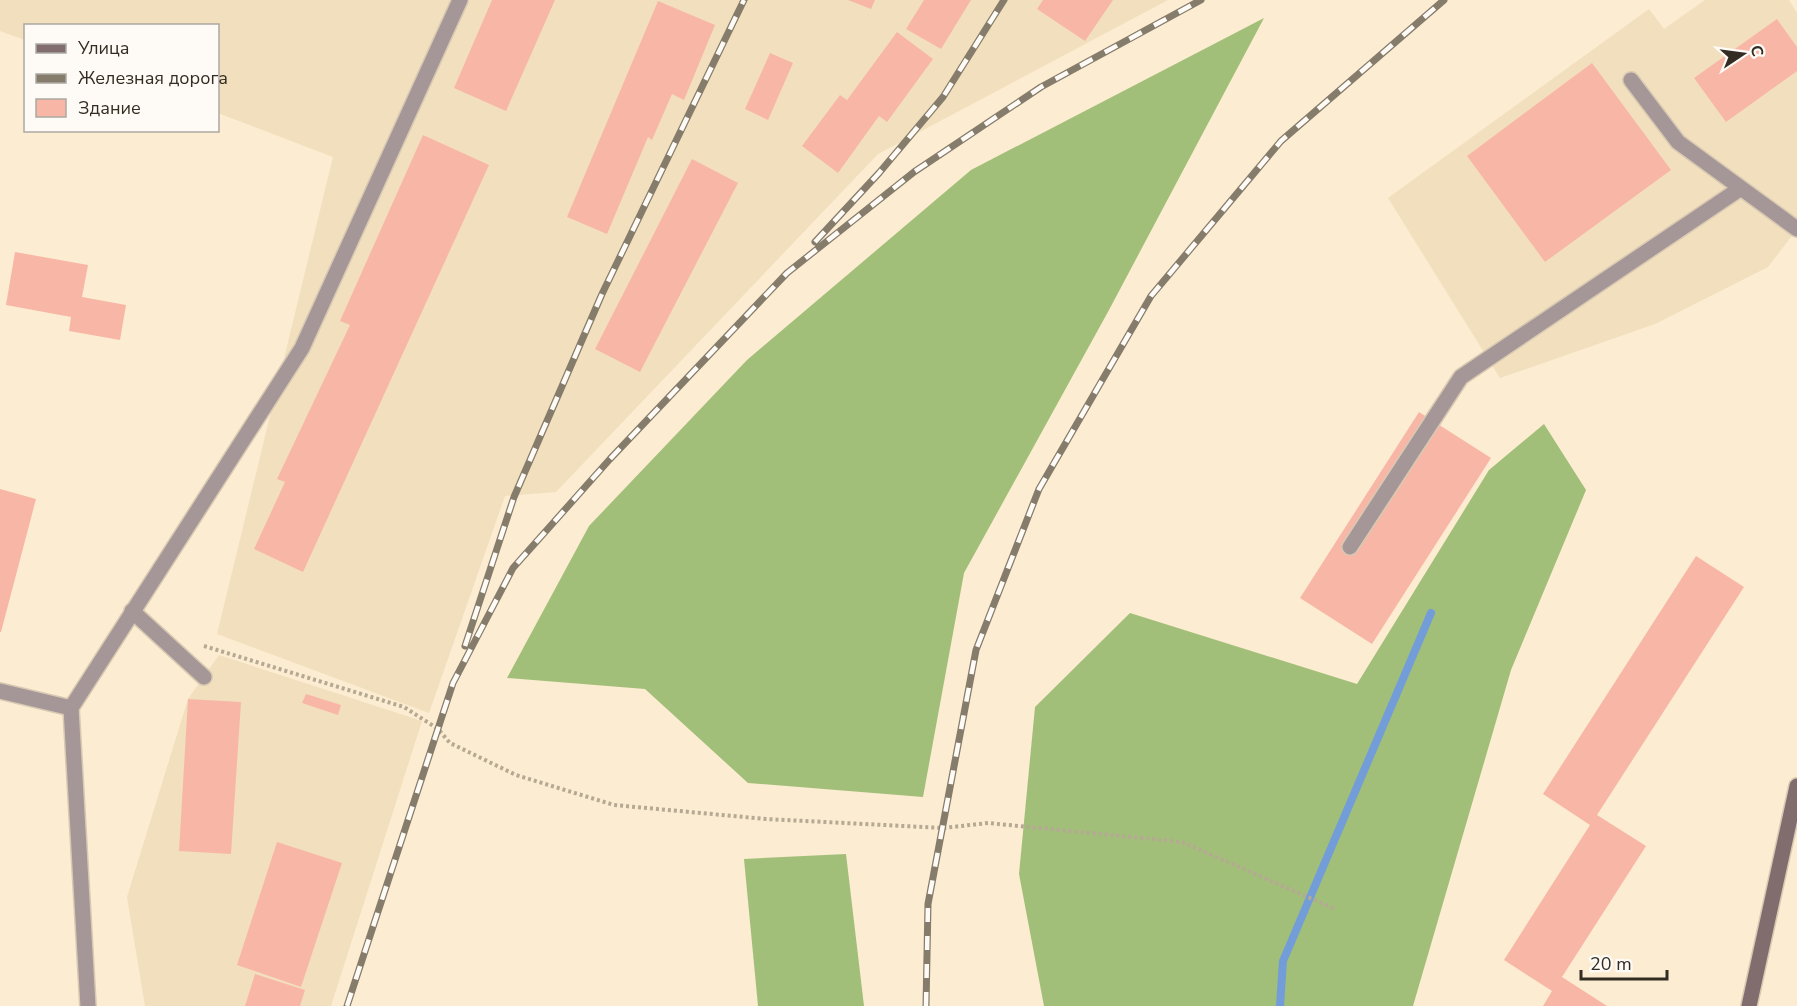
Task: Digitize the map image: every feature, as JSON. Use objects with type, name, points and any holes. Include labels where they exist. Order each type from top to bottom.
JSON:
[{"type":"street","points":[[88,1006],[71,708],[302,348],[460,0]]},
{"type":"street","points":[[1631,80],[1678,142],[1797,229]]},
{"type":"street","points":[[1350,547],[1461,377],[1741,188]]},
{"type":"street","points":[[132,611],[204,676]]},
{"type":"street","points":[[0,691],[71,708]]},
{"type":"street","points":[[1749,1006],[1797,786]]},
{"type":"path","points":[[170,646],[196,644],[404,707],[438,729],[450,743],[516,776],[614,805],[777,820],[943,828],[988,823],[1182,842],[1335,909]]},
{"type":"shaded area","points":[[0,0],[1168,0],[878,154],[556,492],[505,496],[429,713],[217,634],[333,157],[219,113],[219,24],[24,24],[24,40],[0,31]]},
{"type":"shaded area","points":[[1705,0],[1789,0],[1797,13],[1797,229],[1768,267],[1655,324],[1500,378],[1388,198],[1649,9],[1664,29]]},
{"type":"shaded area","points":[[219,655],[422,721],[331,1006],[145,1006],[127,897],[188,699]]},
{"type":"green space","points":[[1264,18],[1109,310],[964,573],[923,797],[748,783],[645,689],[507,678],[589,526],[747,360],[971,170]]},
{"type":"green space","points":[[1544,424],[1586,490],[1511,670],[1413,1006],[1044,1006],[1019,874],[1035,707],[1130,613],[1357,684],[1489,470]]},
{"type":"green space","points":[[846,854],[864,1006],[758,1006],[744,859]]},
{"type":"building","points":[[492,0],[555,0],[506,111],[454,88]]},
{"type":"building","points":[[848,0],[875,0],[871,9]]},
{"type":"building","points":[[924,0],[971,0],[941,49],[906,29]]},
{"type":"building","points":[[1043,0],[1113,0],[1085,41],[1037,9]]},
{"type":"building","points":[[658,1],[715,25],[684,100],[672,94],[652,140],[648,137],[607,234],[567,217]]},
{"type":"building","points":[[1777,19],[1797,47],[1797,71],[1726,122],[1694,78]]},
{"type":"building","points":[[897,32],[933,59],[887,122],[879,116],[838,173],[802,146],[840,95],[847,100]]},
{"type":"building","points":[[770,53],[793,63],[768,120],[745,109]]},
{"type":"building","points":[[1592,63],[1671,170],[1545,262],[1467,156]]},
{"type":"building","points":[[423,135],[489,165],[303,572],[254,549],[285,482],[277,479],[350,325],[340,321]]},
{"type":"building","points":[[692,159],[738,183],[640,372],[595,349]]},
{"type":"building","points":[[15,252],[88,265],[82,297],[126,305],[120,340],[69,331],[71,317],[6,305]]},
{"type":"building","points":[[1419,412],[1491,458],[1372,644],[1300,598]]},
{"type":"building","points":[[0,489],[36,499],[1,632],[0,632]]},
{"type":"building","points":[[1696,556],[1744,587],[1597,815],[1646,846],[1562,977],[1607,1006],[1543,1006],[1552,991],[1504,960],[1590,825],[1543,794]]},
{"type":"building","points":[[306,694],[341,705],[338,715],[302,703]]},
{"type":"building","points":[[188,699],[241,702],[231,854],[179,851]]},
{"type":"building","points":[[277,842],[342,863],[301,987],[237,965]]},
{"type":"building","points":[[255,974],[305,990],[300,1006],[245,1006]]},
{"type":"waterway","points":[[1280,1006],[1283,961],[1431,613]]},
{"type":"railway","points":[[465,646],[514,497],[602,294],[744,0]]},
{"type":"railway","points":[[815,242],[879,173],[943,97],[1004,0]]},
{"type":"railway","points":[[347,1006],[453,683],[513,568],[610,459],[787,273],[914,172],[1041,87],[1201,0]]},
{"type":"railway","points":[[926,1006],[928,904],[976,650],[1039,489],[1151,296],[1281,141],[1444,0]]}]
